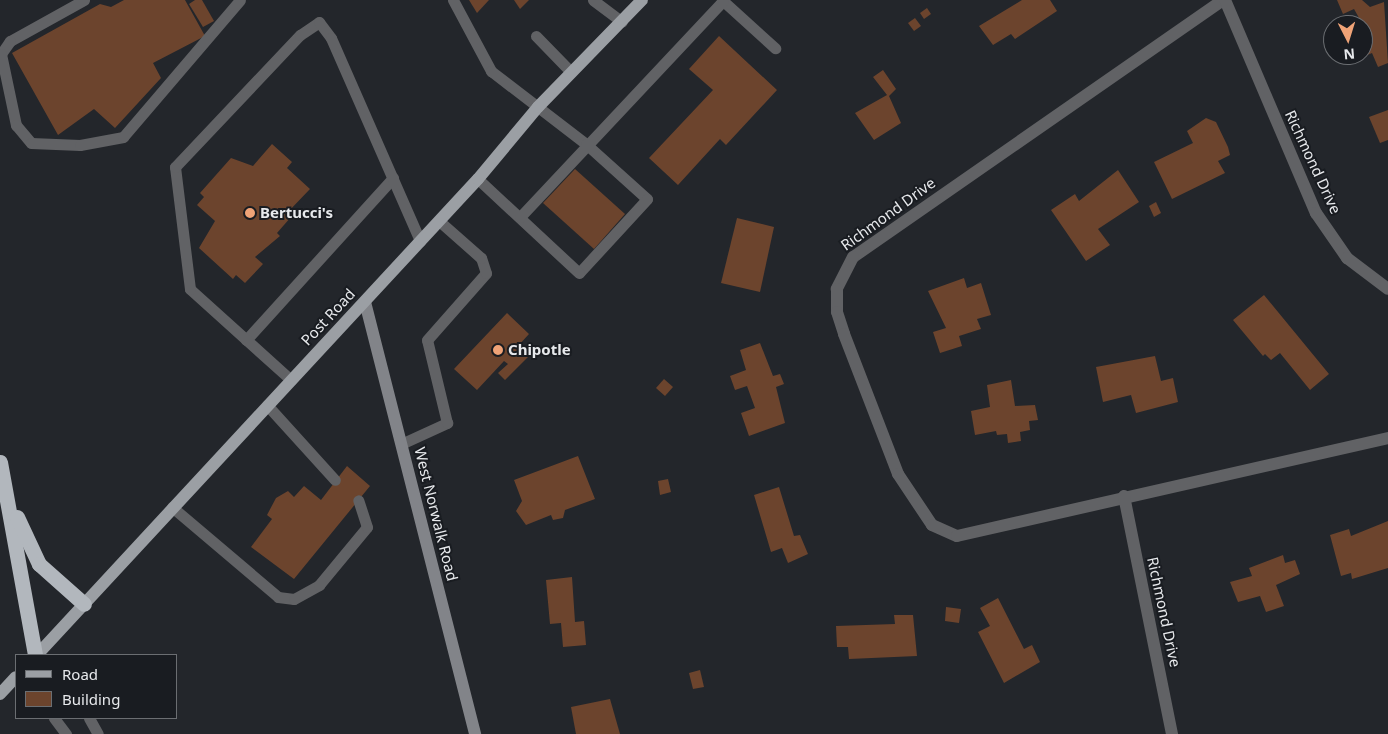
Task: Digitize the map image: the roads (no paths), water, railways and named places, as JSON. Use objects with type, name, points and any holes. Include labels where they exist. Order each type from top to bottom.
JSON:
[{"type":"highway","points":[[0,464],[30,549],[49,576],[84,604]]},
{"type":"highway","points":[[0,464],[36,654]]},
{"type":"main road","name":"Post Road","points":[[37,654],[478,179],[538,107],[642,0]]},
{"type":"main road","name":"West Norwalk Road","points":[[365,302],[475,734]]},
{"type":"main road","points":[[0,694],[15,678]]},
{"type":"street","name":"Richmond Drive","points":[[1388,289],[1347,258],[1316,213],[1224,0],[853,257],[836,289],[836,312],[898,474],[932,525],[944,533],[972,534],[1124,496],[1388,438]]},
{"type":"street","name":"Richmond Drive","points":[[1124,496],[1172,734]]},
{"type":"lane","points":[[84,0],[10,41],[1,54],[16,125],[31,143],[80,145],[123,138],[240,0]]},
{"type":"lane","points":[[453,0],[491,71],[586,144],[647,198],[580,273],[478,179]]},
{"type":"lane","points":[[593,0],[622,22]]},
{"type":"lane","points":[[520,217],[586,144],[722,1],[775,48]]},
{"type":"lane","points":[[291,380],[190,289],[175,167],[300,34],[319,22],[331,38],[420,241]]},
{"type":"lane","points":[[536,36],[571,72]]},
{"type":"lane","points":[[246,340],[393,178]]},
{"type":"lane","points":[[402,444],[447,422],[427,340],[486,272],[481,258],[439,221]]},
{"type":"lane","points":[[267,406],[335,480]]},
{"type":"lane","points":[[172,507],[278,597],[294,599],[312,591],[367,528],[358,500]]},
{"type":"lane","points":[[55,719],[66,734]]},
{"type":"lane","points":[[90,719],[98,734]]},
{"type":"place","name":"Bertucci's","points":[[250,213]]},
{"type":"place","name":"Chipotle","points":[[498,350]]}]
